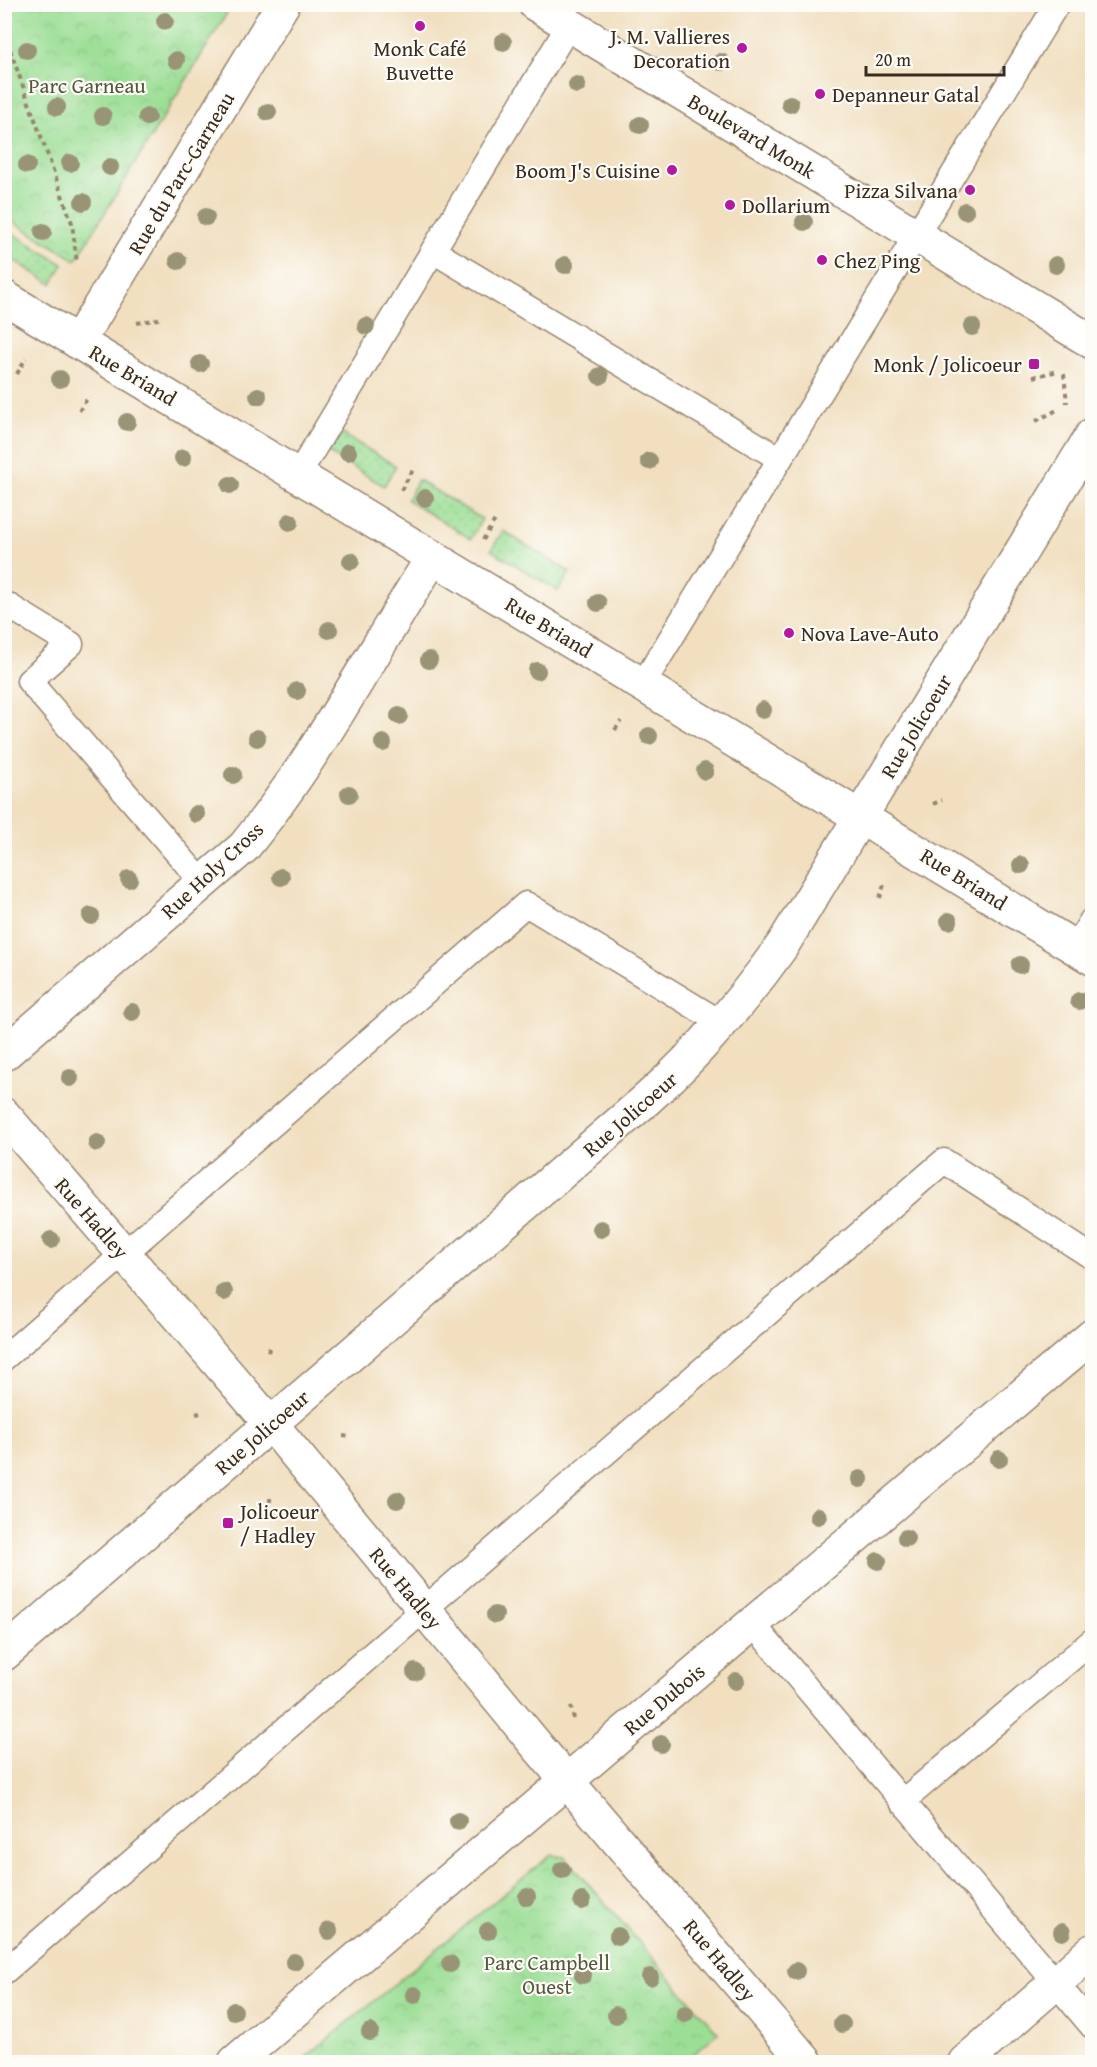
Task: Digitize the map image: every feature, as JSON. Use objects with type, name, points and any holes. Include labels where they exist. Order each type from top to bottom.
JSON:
[{"type":"street","name":"Rue du Parc-Garneau","points":[[78,342],[283,4]]},
{"type":"street","name":"Boulevard Monk","points":[[535,4],[1092,342]]},
{"type":"street","name":"Rue Briand","points":[[4,297],[1084,953]]},
{"type":"street","name":"Rue Jolicoeur","points":[[4,1654],[664,1085],[688,1063],[723,1024],[782,946],[1092,435]]},
{"type":"street","name":"Rue Holy Cross","points":[[4,1053],[244,846],[274,810],[433,557]]},
{"type":"street","name":"Rue Hadley","points":[[4,1115],[271,1425],[806,2062]]},
{"type":"street","name":"Rue Dubois","points":[[235,2062],[1092,1336]]},
{"type":"street","points":[[964,2062],[1092,1951]]},
{"type":"lane","points":[[643,684],[916,236],[1049,7]]},
{"type":"lane","points":[[298,475],[568,25]]},
{"type":"lane","points":[[433,251],[780,459]]},
{"type":"lane","points":[[4,603],[71,644],[29,681],[203,883]]},
{"type":"lane","points":[[4,1358],[526,904],[723,1024]]},
{"type":"lane","points":[[1084,953],[1092,920]]},
{"type":"lane","points":[[4,1972],[944,1161],[1092,1257]]},
{"type":"lane","points":[[752,1623],[1054,1984],[1092,2026]]},
{"type":"lane","points":[[902,1802],[1092,1641]]},
{"type":"path","points":[[346,10],[347,4]]},
{"type":"path","points":[[4,33],[72,223],[77,261]]},
{"type":"path","points":[[132,324],[163,318]]},
{"type":"path","points":[[17,374],[31,349]]},
{"type":"path","points":[[1033,377],[1064,370],[1067,405],[1036,421]]},
{"type":"path","points":[[79,411],[94,387]]},
{"type":"path","points":[[397,495],[412,470]]},
{"type":"path","points":[[479,546],[495,520]]},
{"type":"path","points":[[933,804],[942,800]]},
{"type":"path","points":[[880,898],[885,881]]},
{"type":"path","points":[[268,1352],[270,1346]]},
{"type":"path","points":[[343,1436],[350,1437]]},
{"type":"path","points":[[571,1706],[574,1719]]},
{"type":"green space","name":"Parc Garneau","points":[[4,5],[232,5],[76,260],[5,217]]},
{"type":"green space","points":[[5,229],[63,264],[52,284],[5,255]]},
{"type":"green space","points":[[339,432],[396,466],[384,486],[327,452]]},
{"type":"green space","points":[[418,480],[482,519],[471,539],[407,500]]},
{"type":"green space","points":[[503,531],[570,572],[558,591],[491,550]]},
{"type":"green space","name":"Parc Campbell Ouest","points":[[551,1855],[565,1857],[718,2033],[684,2062],[300,2062]]},
{"type":"place","name":"Monk Café Buvette","points":[[420,26]]},
{"type":"place","name":"J. M. Vallieres Decoration","points":[[742,48]]},
{"type":"place","name":"Depanneur Gatal","points":[[820,94]]},
{"type":"place","name":"Boom J's Cuisine","points":[[672,170]]},
{"type":"place","name":"Pizza Silvana","points":[[970,190]]},
{"type":"place","name":"Dollarium","points":[[730,205]]},
{"type":"place","name":"Chez Ping","points":[[822,260]]},
{"type":"place","name":"Monk / Jolicoeur","points":[[1034,364]]},
{"type":"place","name":"Nova Lave-Auto","points":[[789,633]]},
{"type":"place","name":"Jolicoeur / Hadley","points":[[228,1523]]}]
